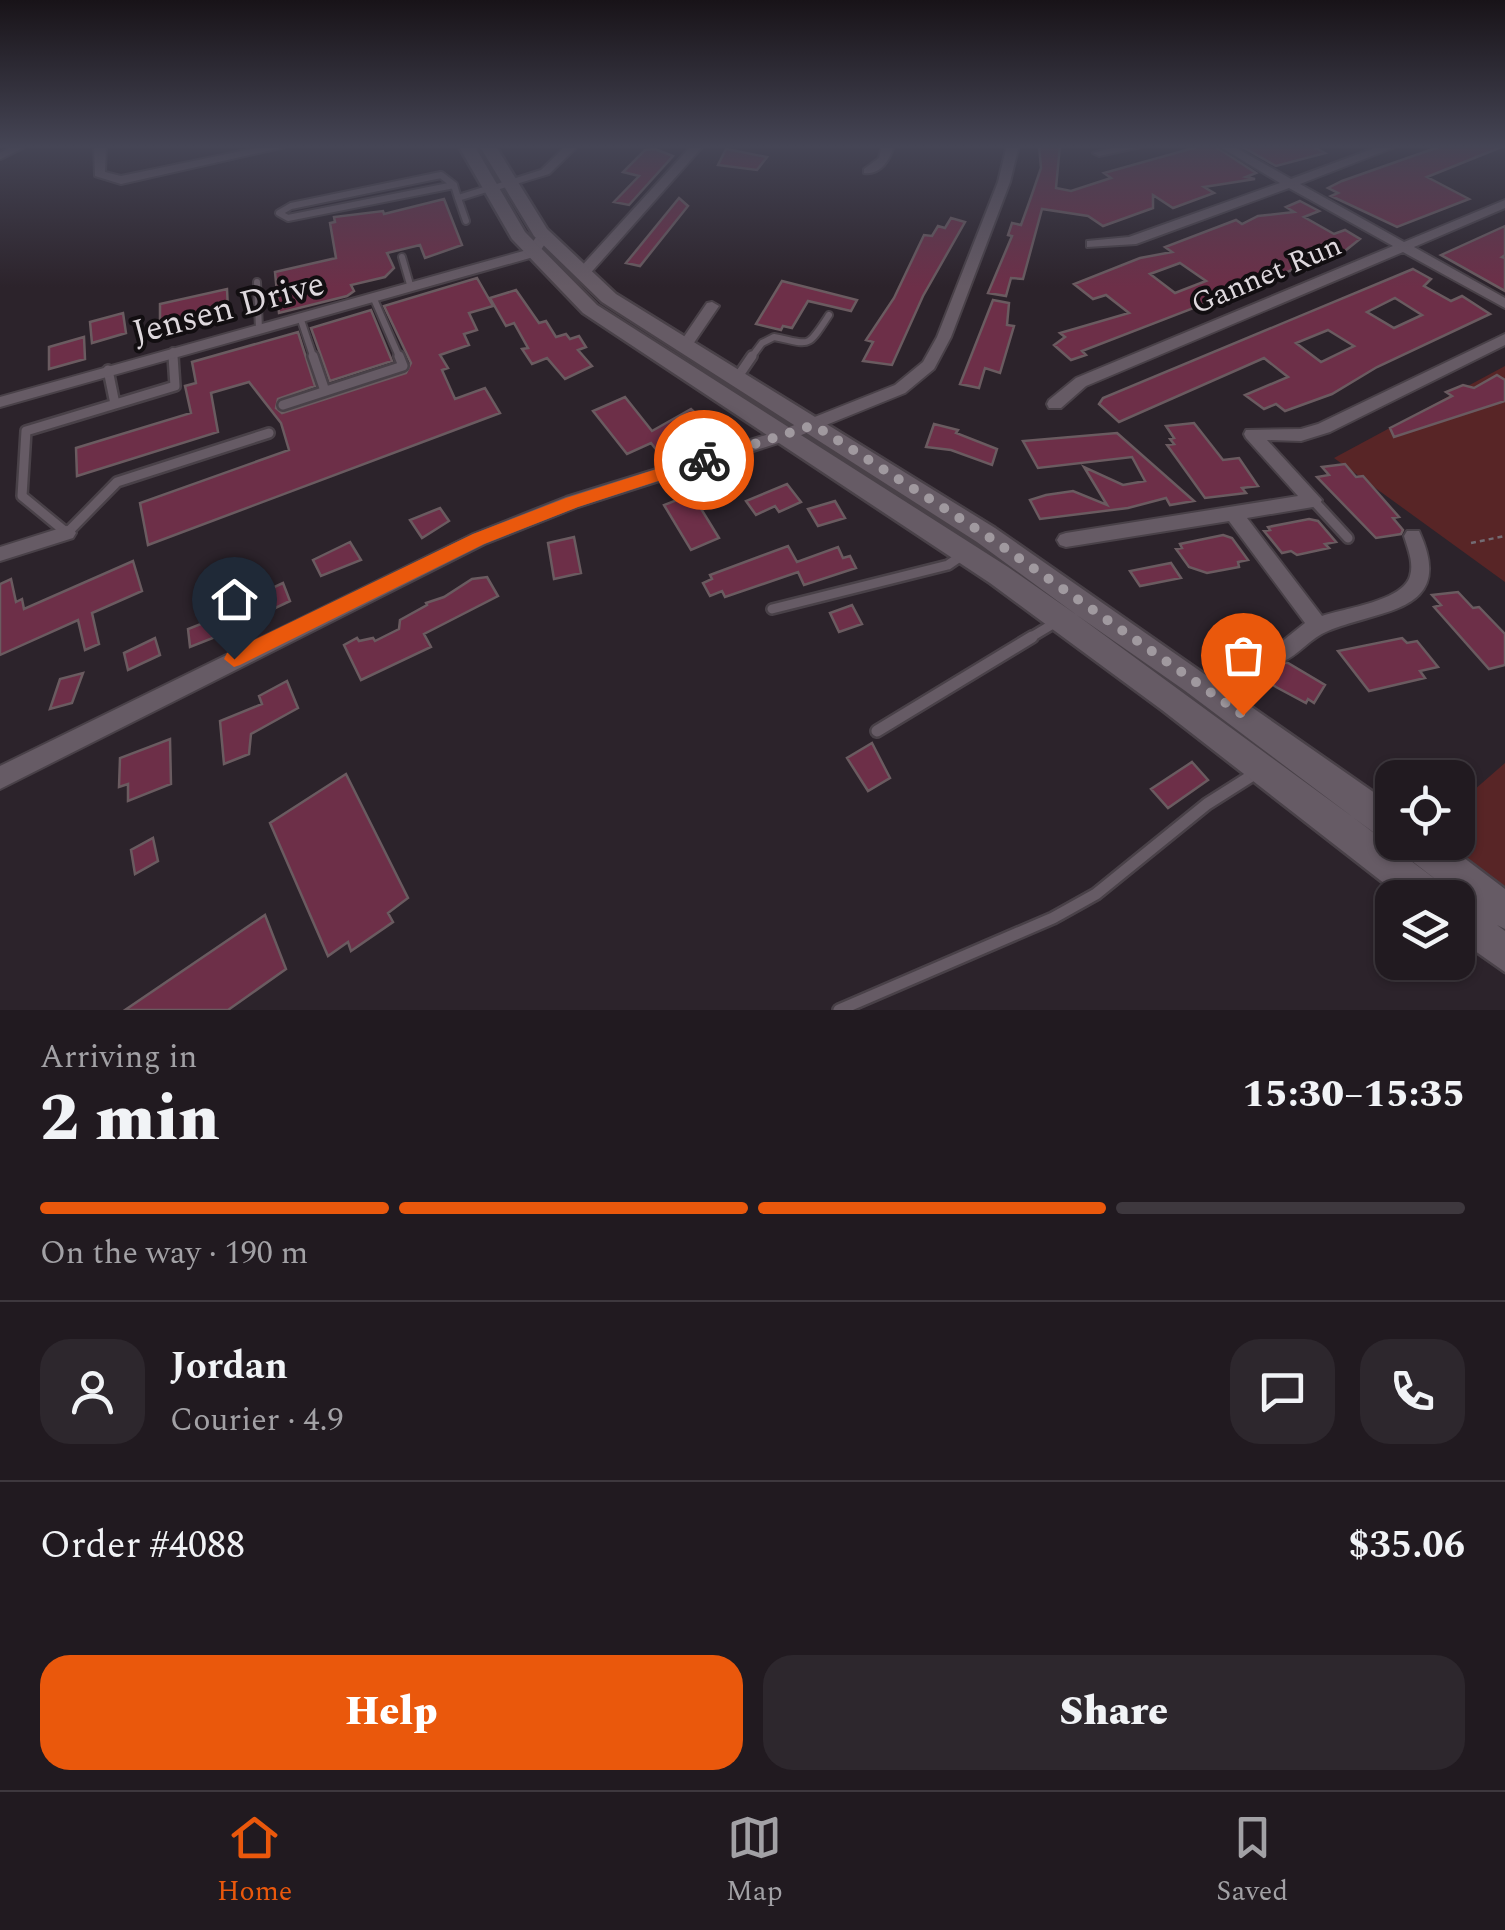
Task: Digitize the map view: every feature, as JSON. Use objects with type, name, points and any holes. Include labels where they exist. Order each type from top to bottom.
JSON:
[{"type":"main road","points":[[504,192],[533,243],[566,288],[622,332],[788,434],[1061,619],[1408,880]]},
{"type":"main road","points":[[533,243],[582,274],[623,308],[814,425],[1093,607],[1375,814]]},
{"type":"main road","points":[[1438,860],[1505,911]]},
{"type":"main road","points":[[1475,930],[1505,954]]},
{"type":"street","points":[[582,274],[657,192]]},
{"type":"street","points":[[0,778],[478,539],[572,502],[788,434],[880,400],[929,365],[944,337],[1000,192]]},
{"type":"street","points":[[1092,244],[1131,241],[1265,192]]},
{"type":"street","points":[[1306,192],[1505,304]]},
{"type":"street","name":"Gannet Run","points":[[1055,404],[1081,382],[1505,204]]},
{"type":"street","name":"Jensen Drive","points":[[0,402],[472,270],[533,243]]},
{"type":"street","points":[[684,347],[712,306]]},
{"type":"street","points":[[1313,500],[1252,434],[1301,435],[1324,428],[1505,339]]},
{"type":"street","points":[[1066,540],[1313,500]]},
{"type":"street","points":[[1233,513],[1318,625]]},
{"type":"street","points":[[0,554],[67,533]]},
{"type":"street","points":[[1282,653],[1318,625],[1392,606],[1406,598],[1417,585],[1421,572],[1413,536]]},
{"type":"lane","points":[[358,192],[279,212],[288,218],[418,192]]},
{"type":"lane","points":[[456,192],[466,221]]},
{"type":"lane","points":[[458,198],[479,192]]},
{"type":"lane","points":[[402,257],[411,288]]},
{"type":"lane","points":[[257,282],[260,329]]},
{"type":"lane","points":[[283,405],[403,366],[374,298]]},
{"type":"lane","points":[[737,378],[769,338],[806,344],[813,341],[829,315]]},
{"type":"lane","points":[[301,320],[325,391]]},
{"type":"lane","points":[[173,352],[174,386],[26,431],[22,496],[67,533],[117,482],[268,432]]},
{"type":"lane","points":[[108,370],[115,404]]},
{"type":"lane","points":[[1313,500],[1348,538]]},
{"type":"lane","points":[[772,608],[948,564],[966,553]]},
{"type":"lane","points":[[878,731],[1061,619]]},
{"type":"lane","points":[[839,1010],[1052,918],[1096,894],[1207,804],[1262,768]]},
{"type":"path","points":[[1470,542],[1505,536]]},
{"type":"shaded area","points":[[1505,366],[1505,582],[1334,458]]},
{"type":"shaded area","points":[[1505,763],[1505,888],[1468,860],[1475,860],[1475,789]]},
{"type":"building","points":[[623,192],[641,192],[629,205],[614,202]]},
{"type":"building","points":[[1033,192],[1214,193],[1173,208],[1153,195],[1153,208],[1103,226],[1088,216],[1042,209],[1023,279],[1011,278],[1006,296],[988,293],[1012,236],[1008,235],[1012,223],[1021,225]]},
{"type":"building","points":[[1456,192],[1469,199],[1397,227],[1331,196]]},
{"type":"building","points":[[679,198],[688,206],[640,266],[626,263]]},
{"type":"building","points":[[444,199],[462,245],[425,258],[420,245],[387,253],[394,268],[385,277],[351,285],[354,291],[347,296],[279,313],[275,272],[336,258],[330,223],[335,222],[334,217],[383,211],[384,214]]},
{"type":"building","points":[[1300,201],[1319,211],[1304,217],[1334,234],[1345,230],[1360,239],[1346,250],[1301,262],[1305,265],[1082,351],[1086,355],[1071,360],[1054,345],[1065,337],[1060,333],[1129,313],[1106,295],[1093,299],[1074,284],[1140,258],[1172,252],[1165,247],[1236,220],[1242,224],[1258,216],[1294,212],[1286,207]],"holes":[[[1180,263],[1206,281],[1175,293],[1150,274]]]},
{"type":"building","points":[[951,218],[965,222],[923,296],[892,365],[863,361],[873,342],[866,340],[894,298],[924,235],[932,236],[938,226],[945,228]]},
{"type":"building","points":[[1505,226],[1505,291],[1441,255]]},
{"type":"building","points":[[1413,269],[1431,279],[1424,286],[1451,301],[1462,296],[1490,314],[1377,367],[1332,394],[1285,411],[1276,404],[1264,409],[1245,395],[1288,377],[1264,358],[1119,422],[1099,404],[1103,398]],"holes":[[[1395,298],[1422,315],[1394,328],[1367,312]],[[1328,330],[1354,346],[1321,362],[1296,343]]]},
{"type":"building","points":[[477,278],[493,306],[469,313],[477,330],[464,334],[469,345],[440,355],[448,368],[442,370],[455,399],[485,388],[500,413],[148,545],[140,503],[289,450],[281,423],[249,382],[211,393],[218,432],[77,476],[76,448],[191,413],[185,386],[196,383],[192,362],[298,332],[315,386],[278,399],[276,408],[282,413],[406,373],[411,363],[384,306]]},
{"type":"building","points":[[782,281],[857,300],[851,311],[808,301],[792,328],[783,326],[781,330],[756,324]]},
{"type":"building","points":[[227,289],[228,309],[206,314],[206,321],[160,332],[160,304]]},
{"type":"building","points":[[516,290],[539,323],[546,321],[556,337],[579,336],[586,347],[578,350],[592,366],[565,379],[547,358],[532,364],[522,349],[528,348],[514,323],[506,326],[490,298]]},
{"type":"building","points":[[993,300],[1009,303],[1007,325],[1014,326],[1000,373],[985,368],[979,388],[960,384]]},
{"type":"building","points":[[371,310],[392,361],[330,381],[311,328]]},
{"type":"building","points":[[123,313],[126,333],[92,343],[90,322]]},
{"type":"building","points":[[84,337],[85,359],[49,369],[49,347]]},
{"type":"building","points":[[1497,375],[1505,380],[1505,401],[1394,437],[1390,428],[1452,396],[1446,392],[1463,385],[1474,388]]},
{"type":"building","points":[[625,397],[652,431],[691,409],[713,429],[662,457],[651,443],[627,454],[593,411]]},
{"type":"building","points":[[1194,423],[1223,460],[1239,458],[1258,486],[1242,488],[1246,493],[1205,498],[1167,445],[1174,444],[1170,439],[1174,438],[1166,426]]},
{"type":"building","points":[[934,424],[958,430],[956,433],[997,449],[992,465],[951,450],[926,447]]},
{"type":"building","points":[[1117,433],[1194,501],[1170,505],[1166,498],[1128,508],[1040,519],[1030,500],[1046,495],[1073,491],[1107,505],[1084,467],[1123,485],[1145,481],[1132,457],[1038,468],[1023,441]]},
{"type":"building","points":[[1345,464],[1356,477],[1363,476],[1399,517],[1393,518],[1403,530],[1401,534],[1376,538],[1317,477],[1329,475],[1322,467]]},
{"type":"building","points":[[787,484],[801,502],[779,512],[775,506],[756,515],[746,501]]},
{"type":"building","points":[[692,494],[719,538],[691,550],[664,505]]},
{"type":"building","points":[[835,501],[845,518],[818,526],[808,509]]},
{"type":"building","points":[[440,508],[449,521],[422,538],[410,520]]},
{"type":"building","points":[[1309,519],[1318,521],[1336,542],[1325,544],[1329,548],[1297,555],[1291,551],[1282,553],[1264,531],[1270,530],[1268,527]]},
{"type":"building","points":[[1223,535],[1232,538],[1248,560],[1238,562],[1239,567],[1207,573],[1189,567],[1176,549],[1182,548],[1180,544]]},
{"type":"building","points":[[574,537],[581,573],[554,579],[548,543]]},
{"type":"building","points":[[350,542],[361,560],[321,576],[313,560]]},
{"type":"building","points":[[788,546],[797,562],[838,547],[843,558],[850,556],[856,568],[804,585],[798,572],[725,597],[722,591],[710,596],[703,583],[712,579],[710,575]]},
{"type":"building","points":[[133,561],[142,591],[92,613],[99,644],[85,650],[78,620],[0,655],[0,584],[11,579],[16,602],[22,599],[24,609]]},
{"type":"building","points":[[1171,563],[1181,578],[1140,586],[1130,571]]},
{"type":"building","points":[[487,577],[498,596],[424,634],[431,647],[361,680],[344,645],[357,638],[375,641],[399,629],[400,620],[426,603],[444,597],[472,579]]},
{"type":"building","points":[[283,583],[290,601],[246,622],[240,603]]},
{"type":"building","points":[[1458,592],[1505,634],[1505,665],[1489,669],[1434,607],[1441,605],[1432,595]]},
{"type":"building","points":[[852,605],[862,624],[839,632],[830,613]]},
{"type":"building","points":[[216,618],[218,636],[190,647],[188,629]]},
{"type":"building","points":[[1240,633],[1269,651],[1274,662],[1288,663],[1325,685],[1314,703],[1308,699],[1306,703],[1276,687],[1226,652]]},
{"type":"building","points":[[155,638],[160,655],[128,670],[124,653]]},
{"type":"building","points":[[1402,638],[1407,643],[1417,641],[1438,667],[1420,671],[1425,678],[1369,691],[1338,651]]},
{"type":"building","points":[[83,673],[72,703],[50,709],[60,679]]},
{"type":"building","points":[[287,681],[298,708],[251,734],[249,754],[224,764],[220,721],[262,704],[259,696]]},
{"type":"building","points":[[170,739],[171,784],[128,801],[128,784],[119,787],[120,758]]},
{"type":"building","points":[[872,743],[890,778],[868,791],[847,758]]},
{"type":"building","points":[[1192,762],[1208,780],[1168,808],[1151,789]]},
{"type":"building","points":[[346,774],[408,898],[388,913],[393,922],[351,951],[348,942],[328,956],[270,823]]},
{"type":"building","points":[[153,838],[158,861],[135,874],[131,850]]},
{"type":"building","points":[[265,915],[286,969],[228,1010],[125,1010]]},
{"type":"way so far","points":[[704,460],[814,425],[1093,607],[1243,715]]},
{"type":"route","points":[[234,659],[478,539],[572,502],[704,460]]}]
